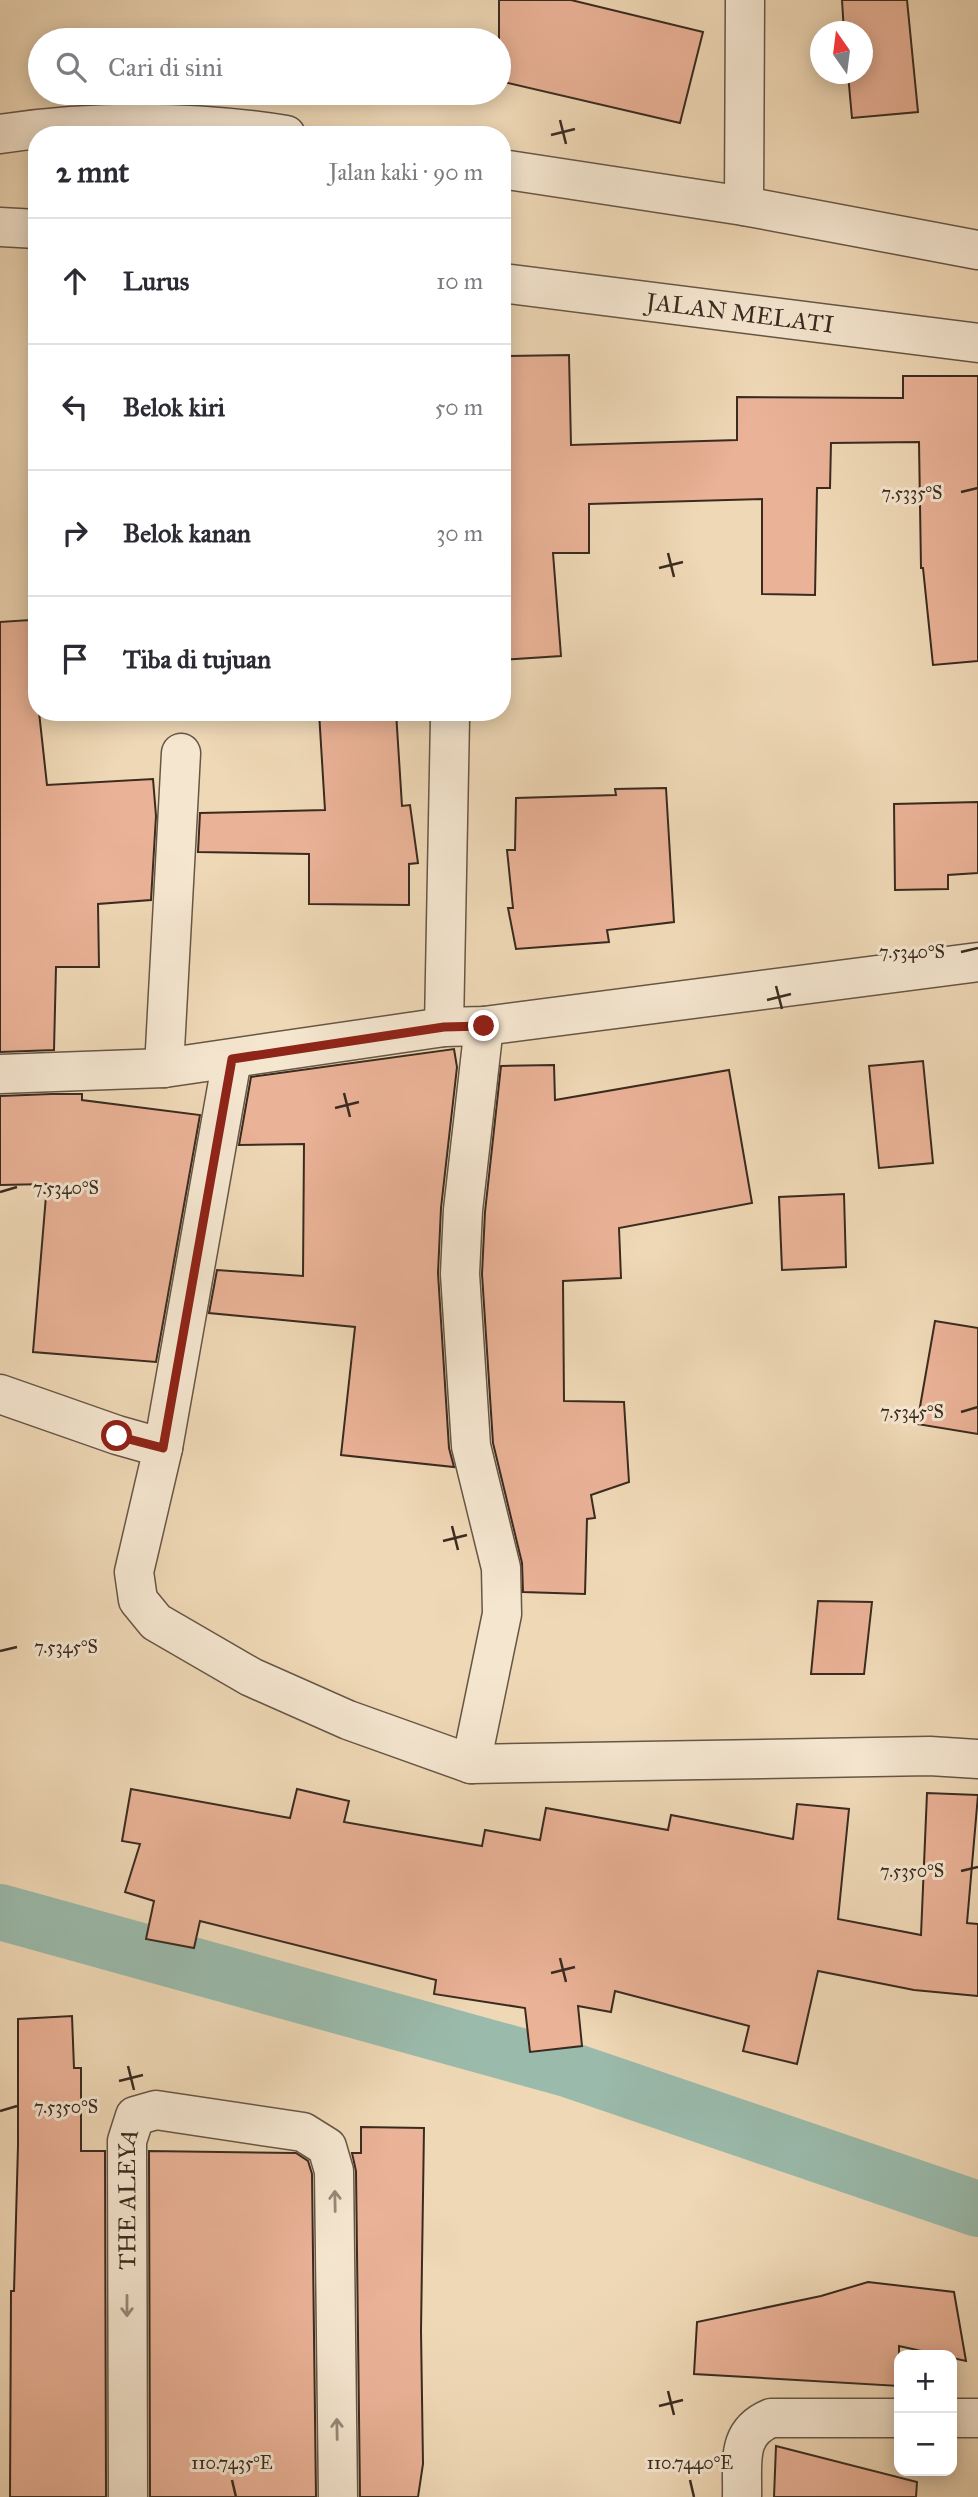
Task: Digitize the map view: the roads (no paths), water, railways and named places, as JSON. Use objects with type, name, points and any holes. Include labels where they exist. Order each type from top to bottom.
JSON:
[{"type":"street","points":[[744,206],[745,0]]},
{"type":"street","points":[[104,126],[202,126]]},
{"type":"street","points":[[0,135],[28,133]]},
{"type":"street","points":[[511,170],[744,206],[978,250]]},
{"type":"street","points":[[0,227],[28,229]]},
{"type":"street","name":"JALAN MELATI","points":[[511,284],[978,343]]},
{"type":"street","points":[[444,1027],[450,721]]},
{"type":"street","points":[[164,1068],[181,753]]},
{"type":"street","points":[[0,1074],[164,1068],[444,1027],[484,1026],[978,962]]},
{"type":"street","points":[[471,1764],[502,1614],[501,1568],[471,1446],[460,1275],[463,1210],[484,1026]]},
{"type":"street","points":[[232,1059],[163,1448],[134,1572],[138,1600],[156,1622],[251,1677],[348,1720],[471,1764],[930,1756],[978,1759]]},
{"type":"street","points":[[0,1394],[117,1436],[163,1448]]},
{"type":"street","name":"THE ALEYA","points":[[128,2497],[127,2141],[135,2116],[156,2110],[303,2132],[327,2147],[334,2171],[338,2497]]},
{"type":"street","points":[[742,2497],[744,2440],[755,2424],[771,2418],[894,2418]]},
{"type":"street","points":[[957,2418],[978,2418]]},
{"type":"waterway","points":[[0,1912],[567,2069],[978,2209]]}]
